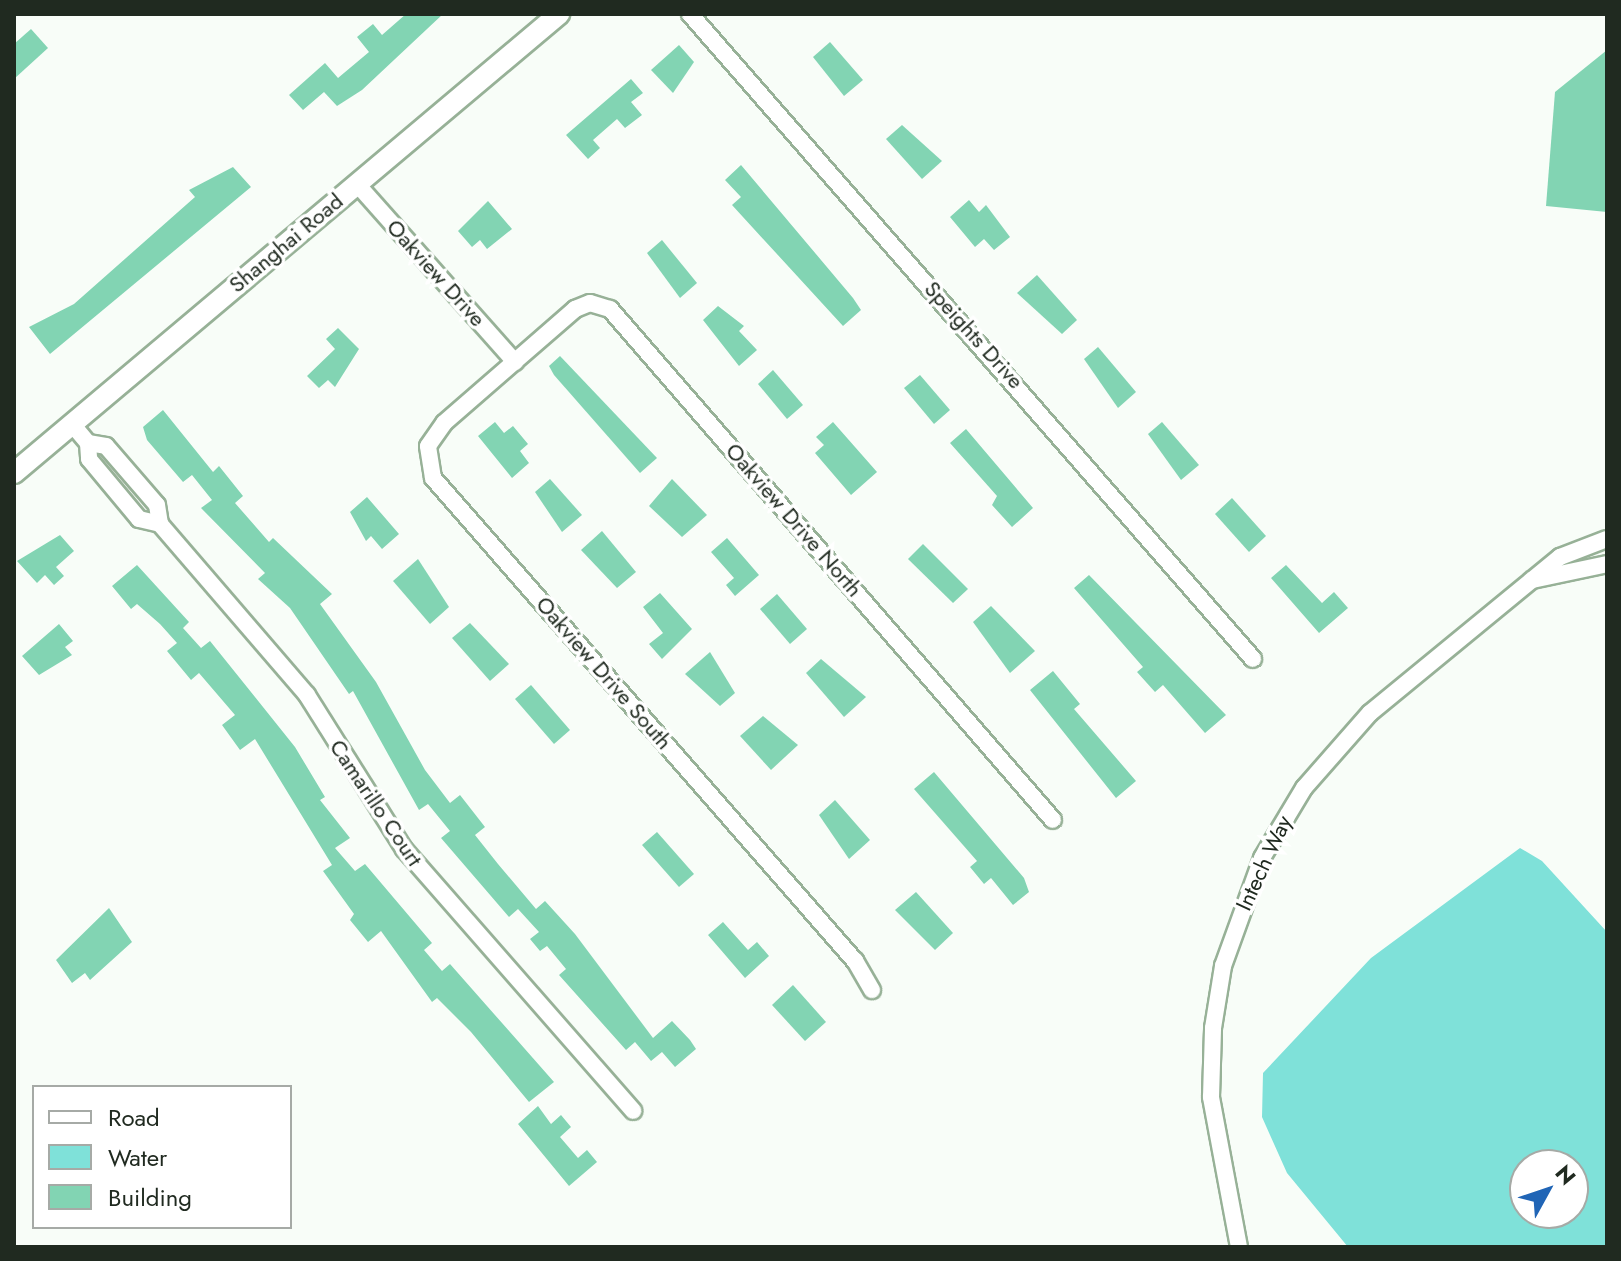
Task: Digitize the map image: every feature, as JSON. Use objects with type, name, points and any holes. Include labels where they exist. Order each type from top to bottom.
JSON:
[{"type":"street","name":"Shanghai Road","points":[[14,473],[559,14]]},
{"type":"street","name":"Speights Drive","points":[[690,14],[1253,659]]},
{"type":"street","name":"Oakview Drive","points":[[357,184],[515,362]]},
{"type":"street","name":"Oakview Drive North","points":[[515,362],[582,305],[610,309],[1053,820]]},
{"type":"street","name":"Oakview Drive South","points":[[515,362],[435,433],[427,457],[433,478],[855,961],[872,990]]},
{"type":"street","name":"Camarillo Court","points":[[72,424],[88,443],[89,459],[139,519],[160,524],[294,679],[404,849],[633,1111]]},
{"type":"street","name":"Intech Way","points":[[1239,1247],[1211,1097],[1213,1028],[1223,966],[1252,880],[1282,820],[1340,743],[1560,557],[1607,539]]},
{"type":"street","points":[[1532,580],[1607,564]]},
{"type":"water","points":[[1520,848],[1542,861],[1607,932],[1607,1247],[1348,1247],[1287,1173],[1262,1117],[1263,1073],[1371,958]]},
{"type":"building","points":[[406,14],[443,14],[362,90],[337,106],[324,92],[303,110],[289,95],[325,63],[338,78],[369,52],[357,37],[373,24],[382,35]]},
{"type":"building","points":[[31,29],[48,48],[14,79],[14,44]]},
{"type":"building","points":[[830,42],[863,80],[844,96],[813,57]]},
{"type":"building","points":[[679,45],[694,62],[673,93],[651,70]]},
{"type":"building","points":[[1607,50],[1607,212],[1546,206],[1555,92]]},
{"type":"building","points":[[631,79],[643,93],[631,102],[642,115],[625,128],[617,119],[593,140],[600,148],[588,159],[566,135]]},
{"type":"building","points":[[902,125],[942,161],[922,179],[886,139]]},
{"type":"building","points":[[741,165],[861,310],[843,326],[732,205],[741,197],[725,180]]},
{"type":"building","points":[[233,167],[251,187],[50,354],[29,327],[74,304],[195,197],[189,190]]},
{"type":"building","points":[[969,200],[979,212],[986,205],[1010,237],[994,250],[984,239],[975,247],[950,217]]},
{"type":"building","points":[[488,201],[512,229],[487,249],[480,240],[472,247],[458,231]]},
{"type":"building","points":[[662,240],[697,283],[680,298],[647,253]]},
{"type":"building","points":[[1037,275],[1077,320],[1062,334],[1017,293]]},
{"type":"building","points":[[718,306],[744,326],[739,331],[757,350],[739,366],[703,320]]},
{"type":"building","points":[[338,328],[359,349],[335,387],[328,380],[319,388],[307,376],[335,349],[326,339]]},
{"type":"building","points":[[1098,347],[1136,392],[1118,408],[1084,359]]},
{"type":"building","points":[[560,356],[657,458],[640,473],[554,375],[549,366]]},
{"type":"building","points":[[773,370],[803,405],[787,419],[758,384]]},
{"type":"building","points":[[920,375],[950,410],[934,424],[904,388]]},
{"type":"building","points":[[163,410],[213,472],[219,466],[243,496],[235,503],[269,542],[273,538],[332,594],[320,604],[376,682],[425,770],[450,803],[460,795],[485,827],[475,835],[498,864],[536,909],[545,901],[575,934],[653,1038],[672,1021],[690,1040],[696,1049],[675,1067],[662,1052],[651,1061],[635,1042],[626,1050],[559,975],[566,969],[547,946],[540,951],[530,939],[539,932],[518,909],[509,917],[441,838],[450,831],[428,804],[419,810],[353,691],[349,694],[290,608],[258,579],[265,573],[201,508],[212,500],[192,475],[183,482],[147,440],[143,427]]},
{"type":"building","points":[[495,422],[504,433],[513,426],[528,444],[520,451],[529,463],[512,478],[478,436]]},
{"type":"building","points":[[833,422],[877,472],[851,495],[815,453],[824,445],[816,437]]},
{"type":"building","points":[[1162,422],[1199,465],[1181,480],[1148,434]]},
{"type":"building","points":[[966,429],[1033,508],[1012,527],[992,505],[997,496],[950,443]]},
{"type":"building","points":[[550,479],[582,515],[562,532],[535,492]]},
{"type":"building","points":[[672,479],[707,515],[682,537],[649,506]]},
{"type":"building","points":[[367,497],[399,534],[382,549],[371,536],[366,541],[350,512]]},
{"type":"building","points":[[1232,498],[1266,536],[1249,552],[1215,514]]},
{"type":"building","points":[[602,531],[636,572],[617,588],[581,550]]},
{"type":"building","points":[[60,535],[74,551],[56,567],[64,576],[54,585],[45,575],[37,583],[17,561]]},
{"type":"building","points":[[727,538],[759,575],[735,596],[726,585],[734,578],[711,552]]},
{"type":"building","points":[[923,544],[968,589],[953,603],[908,559]]},
{"type":"building","points":[[418,559],[449,607],[430,624],[393,581]]},
{"type":"building","points":[[137,565],[189,622],[183,628],[201,648],[210,641],[295,747],[325,797],[320,800],[350,838],[335,848],[355,871],[365,864],[432,943],[424,950],[442,971],[450,964],[554,1082],[529,1102],[471,1032],[437,998],[432,1002],[381,931],[368,942],[350,920],[354,914],[323,871],[332,865],[255,739],[240,750],[222,725],[235,715],[199,673],[191,680],[167,651],[177,643],[160,624],[137,604],[131,609],[112,586]]},
{"type":"building","points":[[1286,565],[1322,603],[1334,592],[1348,608],[1319,633],[1271,578]]},
{"type":"building","points":[[1089,575],[1226,715],[1205,733],[1163,685],[1155,692],[1137,672],[1143,667],[1074,588]]},
{"type":"building","points":[[660,593],[692,629],[662,659],[649,644],[663,633],[643,607]]},
{"type":"building","points":[[777,594],[807,629],[790,644],[760,609]]},
{"type":"building","points":[[991,606],[1035,651],[1010,673],[973,622]]},
{"type":"building","points":[[470,623],[509,664],[490,681],[452,638]]},
{"type":"building","points":[[59,624],[73,641],[65,647],[72,655],[39,675],[22,656]]},
{"type":"building","points":[[710,652],[735,693],[720,706],[685,674]]},
{"type":"building","points":[[821,659],[866,697],[844,717],[806,673]]},
{"type":"building","points":[[1053,671],[1080,704],[1074,709],[1136,781],[1116,798],[1030,690]]},
{"type":"building","points":[[531,685],[570,730],[554,744],[515,699]]},
{"type":"building","points":[[763,716],[798,745],[771,770],[740,736]]},
{"type":"building","points":[[934,772],[1024,878],[1029,892],[1013,905],[991,878],[984,884],[970,867],[977,861],[914,789]]},
{"type":"building","points":[[835,800],[870,840],[849,859],[819,815]]},
{"type":"building","points":[[657,832],[694,874],[679,887],[642,845]]},
{"type":"building","points":[[916,892],[953,933],[935,950],[895,910]]},
{"type":"building","points":[[109,908],[132,942],[90,980],[85,973],[72,983],[56,960]]},
{"type":"building","points":[[723,922],[748,950],[757,942],[769,956],[745,978],[708,935]]},
{"type":"building","points":[[793,985],[826,1022],[805,1041],[772,1005]]},
{"type":"building","points":[[538,1106],[551,1124],[561,1115],[571,1127],[560,1137],[578,1158],[587,1150],[597,1162],[569,1186],[518,1124]]}]
